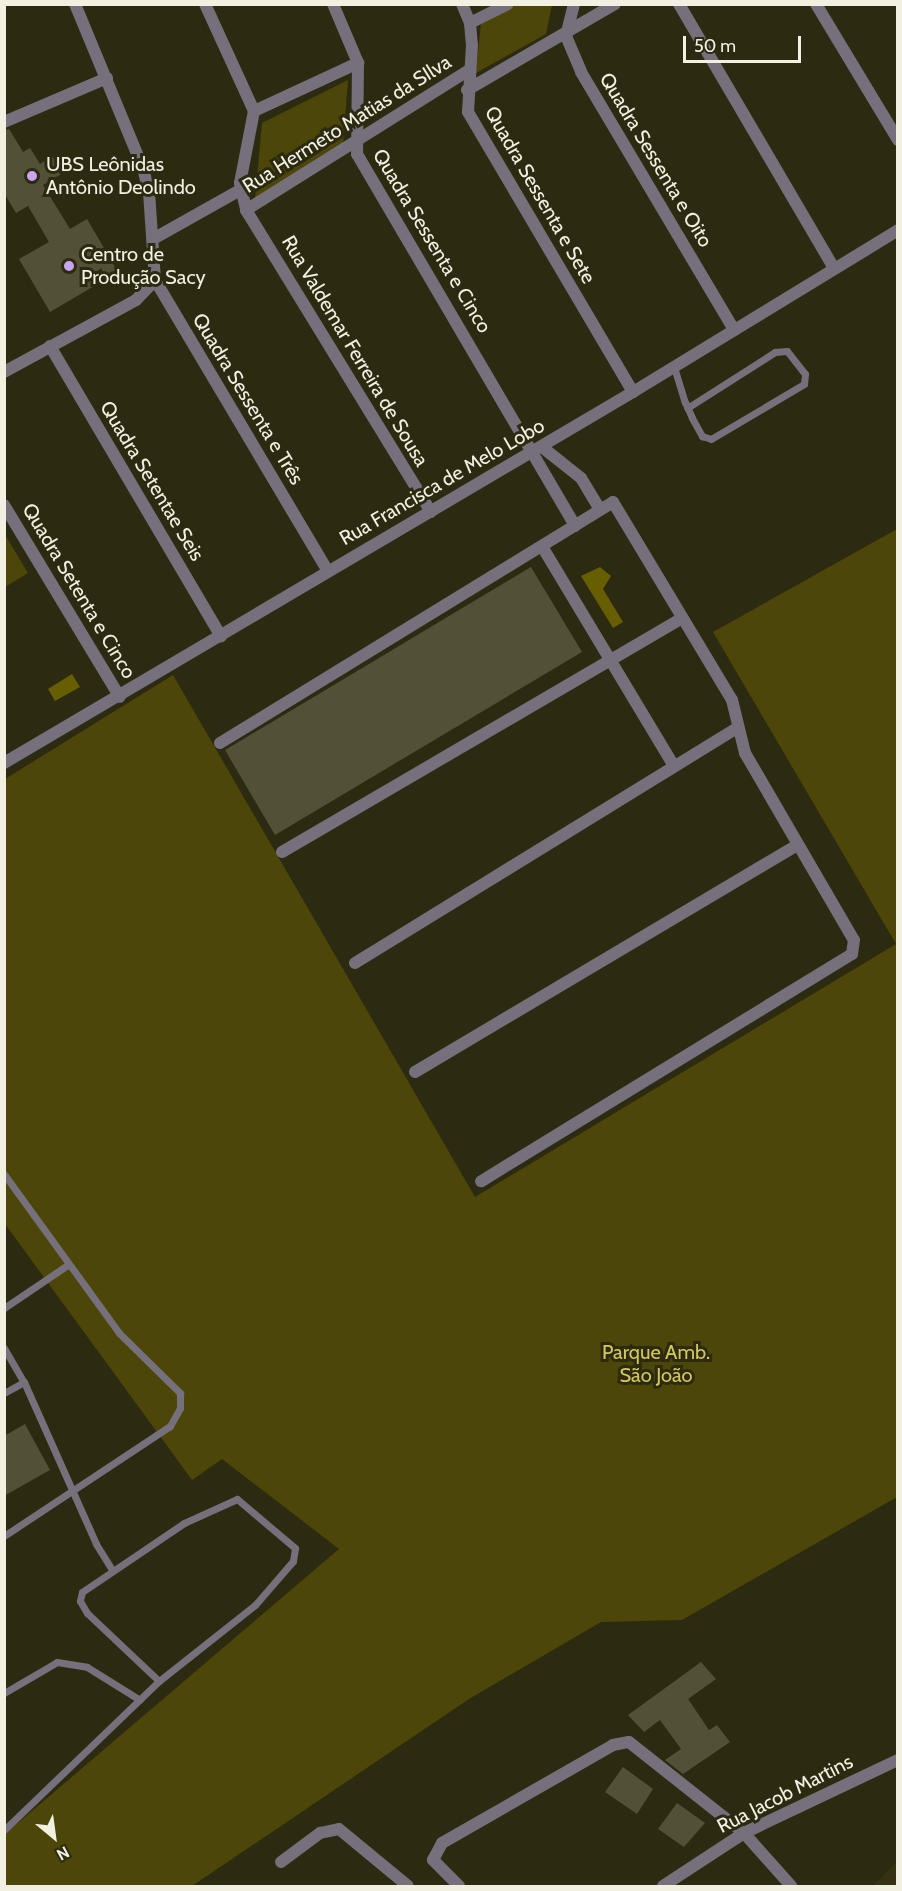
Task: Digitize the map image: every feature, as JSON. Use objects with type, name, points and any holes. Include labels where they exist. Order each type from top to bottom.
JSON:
[{"type":"street","name":"Quadra Sessenta e Três","points":[[75,4],[143,168],[153,239],[155,280],[328,571]]},
{"type":"street","points":[[205,4],[254,111],[240,190]]},
{"type":"street","name":"Quadra Sessenta e Cinco","points":[[333,4],[358,63],[360,91],[354,139],[357,154],[538,449],[575,526]]},
{"type":"street","name":"Quadra Sessenta e Sete","points":[[462,4],[470,24],[468,112],[475,129],[633,392]]},
{"type":"street","points":[[470,24],[508,4]]},
{"type":"street","points":[[566,36],[574,4]]},
{"type":"street","points":[[467,90],[566,36],[615,4]]},
{"type":"street","points":[[679,4],[834,268]]},
{"type":"street","points":[[816,4],[897,140]]},
{"type":"street","name":"Quadra Sessenta e Oito","points":[[566,36],[581,72],[734,330]]},
{"type":"street","points":[[254,111],[358,63]]},
{"type":"street","name":"Rua Hermeto Matias da SIlva","points":[[246,210],[354,139],[468,71]]},
{"type":"street","points":[[4,122],[107,78]]},
{"type":"street","name":"Rua Hermeto Matias da SIlva","points":[[153,239],[240,190]]},
{"type":"street","name":"Rua Valdemar Ferreira de Sousa","points":[[240,190],[246,210],[431,512]]},
{"type":"street","name":"Rua Francisca de Melo Lobo","points":[[4,763],[120,697],[328,571],[538,449],[897,230]]},
{"type":"street","points":[[4,372],[136,300],[155,280]]},
{"type":"street","name":"Quadra Setentae Seis","points":[[50,346],[221,636]]},
{"type":"street","points":[[538,449],[581,478],[600,510]]},
{"type":"street","points":[[220,743],[543,548],[613,502],[681,619],[732,700],[737,728],[745,753],[796,846],[854,940],[847,959],[481,1181]]},
{"type":"street","name":"Quadra Setenta e Cinco","points":[[4,505],[120,697]]},
{"type":"street","points":[[543,548],[674,766]]},
{"type":"street","points":[[282,852],[681,619]]},
{"type":"street","points":[[355,963],[737,728]]},
{"type":"street","points":[[415,1072],[796,846]]},
{"type":"street","points":[[459,1887],[439,1869],[433,1860],[434,1854],[442,1843],[621,1742],[629,1742],[744,1833],[791,1887]]},
{"type":"street","name":"Rua Jacob Martins","points":[[663,1887],[744,1833],[897,1760]]},
{"type":"street","points":[[281,1862],[320,1833],[339,1829],[408,1887]]},
{"type":"lane","points":[[674,367],[687,408],[702,435],[718,438],[804,384],[805,374],[787,351],[775,352],[687,408]]},
{"type":"lane","points":[[4,1174],[119,1333],[180,1393],[180,1401],[170,1426],[4,1536]]},
{"type":"lane","points":[[4,1308],[69,1264]]},
{"type":"lane","points":[[4,1348],[24,1382],[75,1491],[96,1544],[112,1570]]},
{"type":"lane","points":[[4,1393],[24,1382]]},
{"type":"lane","points":[[4,1830],[159,1682],[255,1605],[293,1561],[295,1548],[237,1499],[184,1523],[82,1592],[80,1601],[87,1613],[159,1682]]},
{"type":"lane","points":[[4,1693],[57,1662],[87,1667],[140,1700]]},
{"type":"shaded area","points":[[600,567],[611,576],[603,589],[623,622],[613,628],[581,576]]},
{"type":"shaded area","points":[[72,674],[80,687],[55,701],[48,689]]},
{"type":"shaded area","points":[[897,1861],[897,1886],[873,1886]]},
{"type":"green space","points":[[500,5],[552,5],[546,34],[476,73],[482,13]]},
{"type":"green space","points":[[348,80],[343,143],[255,200],[262,123]]},
{"type":"green space","name":"Parque Amb. São João","points":[[897,529],[897,1497],[682,1620],[601,1622],[469,1699],[192,1886],[5,1886],[5,1834],[339,1549],[222,1459],[192,1480],[5,1224],[5,779],[173,675],[475,1197],[896,944],[713,632]]},
{"type":"green space","points":[[4,533],[28,573],[5,587],[4,587]]},
{"type":"building","points":[[9,129],[23,152],[30,148],[40,164],[52,156],[63,173],[43,185],[70,229],[87,219],[118,272],[50,312],[19,259],[49,242],[28,206],[16,213],[4,193],[4,130]]},
{"type":"building","points":[[531,567],[582,652],[275,835],[225,750]]},
{"type":"building","points":[[25,1424],[50,1470],[4,1496],[4,1436]]},
{"type":"building","points":[[701,1662],[716,1679],[688,1699],[709,1730],[717,1725],[730,1742],[683,1774],[665,1760],[681,1749],[660,1720],[644,1732],[628,1715]]},
{"type":"building","points":[[623,1767],[653,1789],[637,1814],[605,1792]]},
{"type":"building","points":[[677,1803],[705,1823],[684,1847],[658,1829]]},
{"type":"place","name":"UBS Leônidas Antônio Deolindo","points":[[32,176]]},
{"type":"place","name":"Centro de Produção Sacy","points":[[69,266]]}]
